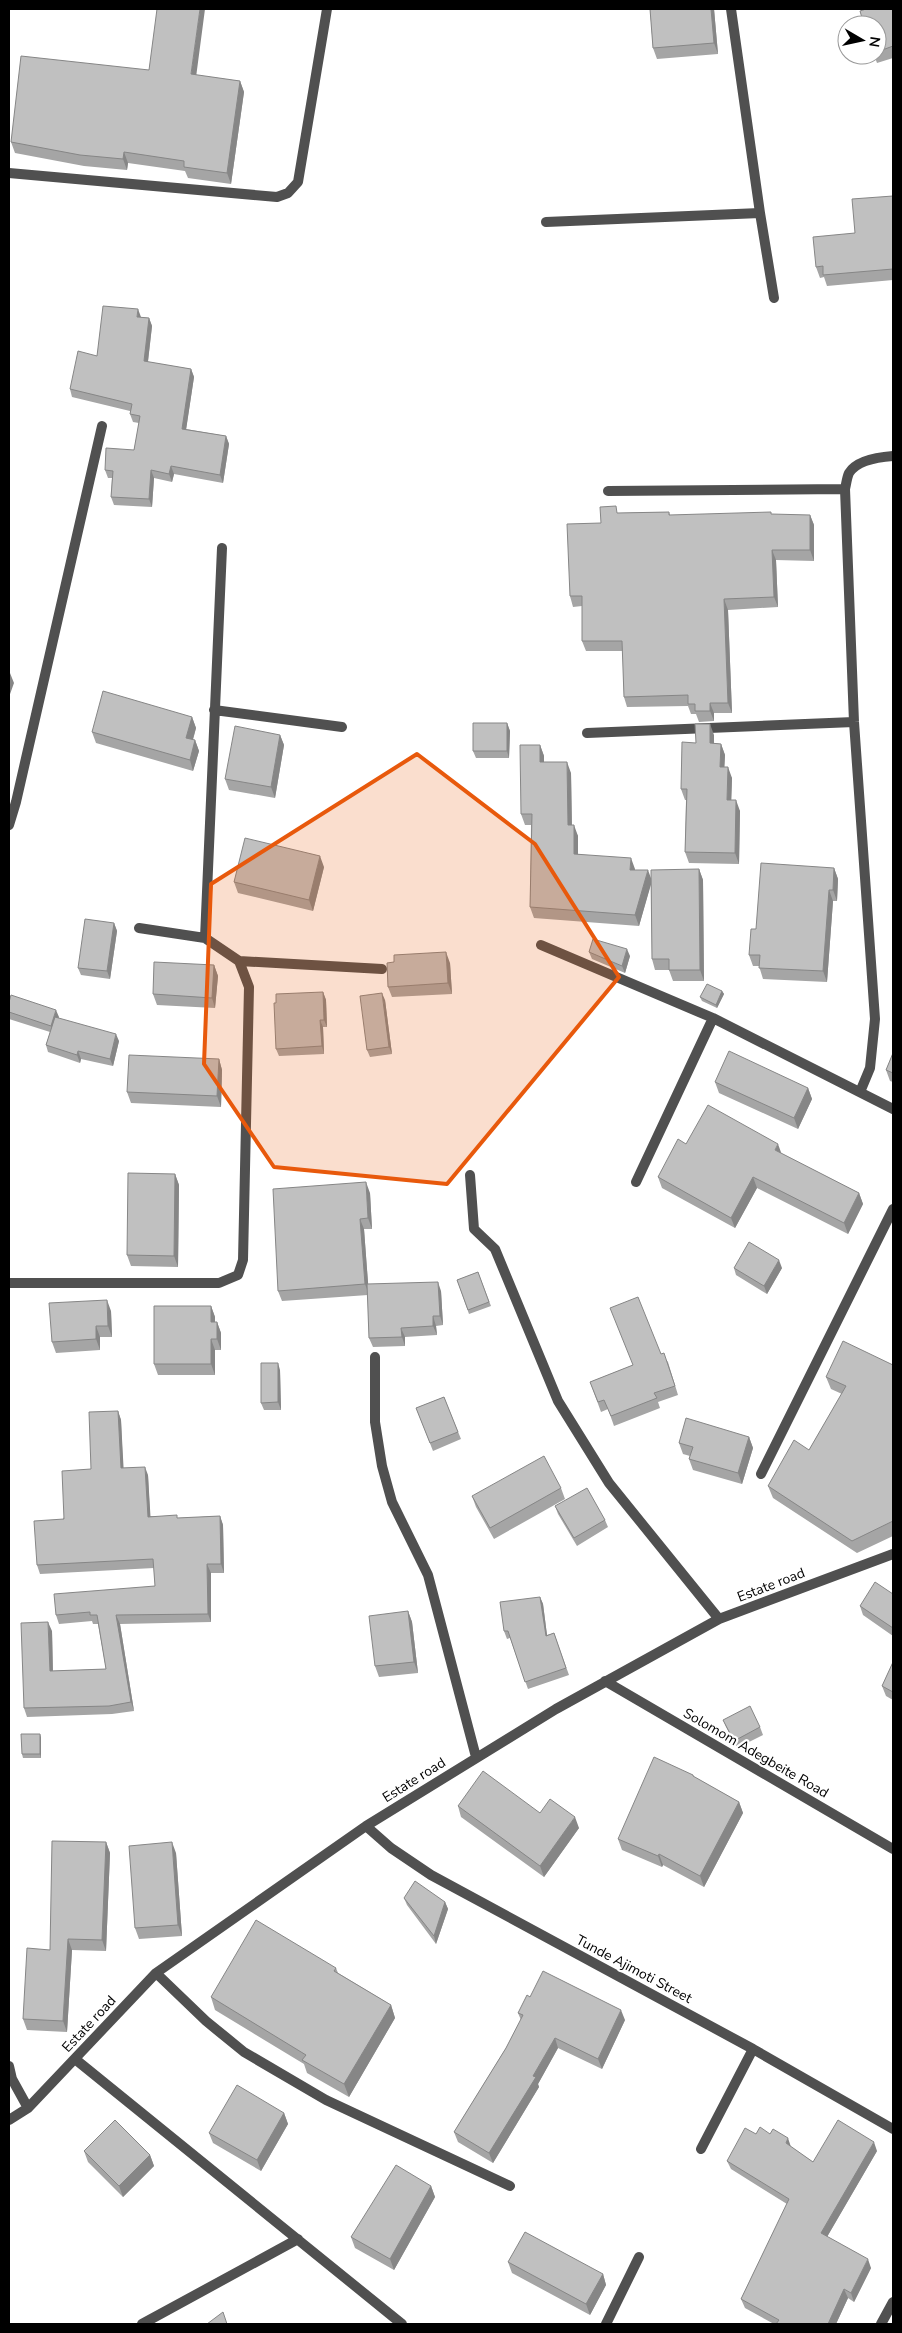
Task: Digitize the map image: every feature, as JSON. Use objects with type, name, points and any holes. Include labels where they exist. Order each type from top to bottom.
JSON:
[{"type":"street","points":[[9,173],[277,197],[288,193],[298,182],[327,9]]},
{"type":"street","points":[[731,9],[774,298]]},
{"type":"street","points":[[546,222],[760,213]]},
{"type":"street","points":[[9,825],[102,426]]},
{"type":"street","points":[[860,1092],[870,1068],[875,1019],[854,722],[845,489],[849,473],[862,464],[877,458],[893,456]]},
{"type":"street","points":[[608,490],[845,489]]},
{"type":"street","points":[[205,938],[222,548]]},
{"type":"street","points":[[214,710],[342,726]]},
{"type":"street","points":[[587,733],[854,722]]},
{"type":"street","points":[[139,928],[205,938],[239,961],[382,969]]},
{"type":"street","points":[[540,945],[713,1018],[893,1109]]},
{"type":"street","points":[[9,1283],[219,1282],[238,1275],[243,1260],[249,987],[239,961]]},
{"type":"street","points":[[636,1182],[713,1018]]},
{"type":"street","points":[[470,1175],[474,1229],[495,1249],[558,1401],[608,1483],[719,1619]]},
{"type":"street","points":[[761,1474],[893,1209]]},
{"type":"street","points":[[375,1357],[375,1422],[382,1466],[392,1502],[428,1575],[476,1757]]},
{"type":"street","name":"Estate road","points":[[9,2120],[28,2108],[156,1973],[366,1826],[476,1757],[604,1681],[719,1619],[893,1554]]},
{"type":"street","name":"Solomom Adegbeite Road","points":[[604,1681],[893,1848]]},
{"type":"street","name":"Tunde Ajimoti Street","points":[[366,1826],[391,1848],[431,1875],[754,2049],[893,2129]]},
{"type":"street","points":[[156,1973],[206,2021],[244,2052],[326,2100],[510,2186]]},
{"type":"street","points":[[701,2149],[754,2049]]},
{"type":"street","points":[[75,2059],[402,2324]]},
{"type":"street","points":[[9,2066],[12,2079],[28,2108]]},
{"type":"street","points":[[142,2324],[298,2239]]},
{"type":"street","points":[[606,2324],[639,2257]]},
{"type":"street","points":[[881,2324],[893,2302]]},
{"type":"highlighted area","points":[[417,754],[535,844],[619,977],[447,1184],[274,1167],[204,1064],[211,884]]},
{"type":"building","points":[[157,9],[200,9],[191,74],[240,81],[227,173],[184,167],[184,161],[124,152],[123,159],[80,155],[11,142],[21,56],[149,70]]},
{"type":"building","points":[[650,9],[711,9],[714,43],[653,48]]},
{"type":"building","points":[[866,9],[893,9],[893,46],[887,48],[887,15],[861,15],[860,11]]},
{"type":"building","points":[[893,196],[893,269],[823,275],[823,266],[816,267],[813,237],[855,233],[852,199]]},
{"type":"building","points":[[103,306],[138,309],[137,317],[149,318],[144,361],[191,369],[182,429],[226,436],[220,475],[171,466],[169,474],[151,470],[149,499],[111,497],[113,471],[105,470],[106,448],[134,450],[140,416],[130,414],[132,404],[70,389],[78,351],[97,356]]},
{"type":"building","points":[[616,506],[617,513],[669,512],[669,515],[771,512],[771,514],[810,515],[810,550],[772,550],[774,597],[724,599],[728,703],[710,703],[710,711],[695,711],[695,704],[688,704],[688,695],[624,697],[622,641],[582,641],[582,596],[570,596],[567,524],[601,523],[600,507]]},
{"type":"building","points":[[103,691],[192,717],[186,738],[195,740],[190,760],[92,732]]},
{"type":"building","points":[[473,723],[507,723],[507,751],[473,751]]},
{"type":"building","points":[[695,724],[710,724],[710,743],[721,744],[720,767],[728,767],[727,800],[736,800],[735,853],[685,852],[687,789],[681,789],[682,742],[696,743]]},
{"type":"building","points":[[235,726],[280,735],[271,787],[225,779]]},
{"type":"building","points":[[520,745],[540,745],[540,762],[567,762],[568,825],[574,825],[574,854],[631,858],[630,870],[648,870],[635,915],[530,907],[532,814],[521,814]]},
{"type":"building","points":[[245,838],[320,856],[309,900],[234,882]]},
{"type":"building","points":[[761,863],[834,868],[833,890],[829,890],[823,971],[759,968],[760,955],[749,955],[751,929],[756,929]]},
{"type":"building","points":[[699,869],[700,970],[669,970],[669,959],[652,959],[651,870]]},
{"type":"building","points":[[85,919],[114,923],[107,971],[78,968]]},
{"type":"building","points":[[593,939],[627,949],[622,966],[589,952]]},
{"type":"building","points":[[446,952],[448,983],[388,987],[387,963],[394,962],[394,955]]},
{"type":"building","points":[[154,962],[214,965],[212,998],[153,994]]},
{"type":"building","points":[[707,984],[722,991],[716,1005],[700,997]]},
{"type":"building","points":[[323,992],[324,1020],[320,1020],[322,1046],[276,1049],[274,1003],[276,1003],[276,994]]},
{"type":"building","points":[[382,993],[389,1047],[367,1050],[360,996]]},
{"type":"building","points":[[11,995],[56,1010],[51,1026],[9,1012]]},
{"type":"building","points":[[55,1017],[116,1034],[110,1059],[78,1051],[77,1055],[46,1045]]},
{"type":"building","points":[[729,1051],[808,1088],[794,1118],[715,1082]]},
{"type":"building","points":[[893,1053],[893,1073],[886,1070]]},
{"type":"building","points":[[129,1055],[219,1059],[217,1096],[127,1092]]},
{"type":"building","points":[[708,1105],[778,1144],[775,1150],[859,1193],[844,1223],[753,1177],[731,1218],[658,1177],[678,1139],[686,1144]]},
{"type":"building","points":[[128,1173],[175,1174],[174,1256],[127,1255]]},
{"type":"building","points":[[366,1182],[368,1218],[360,1219],[365,1284],[278,1291],[273,1189]]},
{"type":"building","points":[[749,1242],[779,1260],[764,1286],[734,1268]]},
{"type":"building","points":[[478,1272],[489,1302],[468,1310],[457,1280]]},
{"type":"building","points":[[438,1282],[440,1316],[433,1316],[433,1326],[401,1328],[402,1337],[369,1338],[367,1284]]},
{"type":"building","points":[[638,1297],[661,1354],[664,1353],[675,1386],[654,1393],[657,1398],[611,1416],[604,1400],[598,1402],[590,1382],[633,1365],[610,1308]]},
{"type":"building","points":[[107,1300],[108,1326],[96,1326],[96,1339],[52,1342],[49,1303]]},
{"type":"building","points":[[154,1306],[211,1306],[211,1322],[217,1322],[217,1339],[211,1339],[211,1364],[154,1364]]},
{"type":"building","points":[[843,1341],[893,1365],[893,1521],[852,1541],[768,1486],[794,1440],[809,1450],[846,1386],[826,1377]]},
{"type":"building","points":[[261,1363],[278,1363],[278,1402],[261,1403]]},
{"type":"building","points":[[444,1397],[458,1432],[430,1443],[416,1408]]},
{"type":"building","points":[[118,1411],[121,1468],[145,1467],[148,1517],[177,1515],[177,1518],[220,1516],[221,1564],[207,1564],[208,1614],[116,1615],[131,1702],[109,1706],[24,1708],[21,1623],[48,1622],[50,1671],[106,1669],[97,1615],[90,1615],[90,1612],[56,1615],[54,1594],[155,1586],[153,1559],[37,1565],[34,1521],[64,1519],[62,1471],[91,1469],[89,1412]]},
{"type":"building","points":[[686,1418],[749,1437],[738,1473],[689,1459],[693,1447],[679,1443]]},
{"type":"building","points":[[544,1456],[561,1488],[490,1528],[472,1496]]},
{"type":"building","points":[[587,1488],[605,1520],[574,1538],[555,1506]]},
{"type":"building","points":[[875,1582],[893,1594],[893,1628],[860,1606]]},
{"type":"building","points":[[540,1597],[546,1636],[554,1633],[566,1668],[525,1682],[508,1631],[504,1631],[500,1602]]},
{"type":"building","points":[[408,1611],[414,1662],[375,1666],[369,1616]]},
{"type":"building","points":[[893,1662],[893,1692],[882,1686]]},
{"type":"building","points":[[750,1706],[760,1727],[734,1741],[723,1720]]},
{"type":"building","points":[[21,1734],[40,1734],[40,1754],[22,1754]]},
{"type":"building","points":[[654,1757],[693,1775],[739,1802],[700,1876],[659,1854],[658,1856],[618,1839]]},
{"type":"building","points":[[483,1771],[540,1813],[550,1799],[575,1817],[540,1866],[458,1806]]},
{"type":"building","points":[[52,1841],[106,1842],[102,1940],[68,1939],[63,2021],[23,2019],[27,1948],[50,1950]]},
{"type":"building","points":[[172,1842],[178,1925],[135,1928],[129,1846]]},
{"type":"building","points":[[415,1881],[445,1902],[434,1936],[404,1898]]},
{"type":"building","points":[[256,1920],[336,1968],[334,1971],[391,2005],[344,2084],[302,2060],[306,2055],[211,1997]]},
{"type":"building","points":[[543,1971],[621,2010],[598,2059],[555,2038],[533,2076],[536,2077],[489,2153],[454,2132],[506,2048],[523,2015],[518,2013],[527,1995],[530,1997]]},
{"type":"building","points":[[237,2085],[284,2113],[257,2160],[209,2133]]},
{"type":"building","points":[[115,2120],[150,2155],[119,2186],[84,2151]]},
{"type":"building","points":[[838,2120],[874,2142],[821,2233],[868,2259],[851,2293],[844,2289],[828,2324],[776,2324],[779,2320],[741,2299],[789,2199],[727,2161],[745,2128],[756,2134],[760,2127],[770,2134],[773,2129],[788,2138],[786,2143],[813,2162]]},
{"type":"building","points":[[396,2165],[431,2186],[390,2259],[351,2237]]},
{"type":"building","points":[[525,2232],[603,2274],[586,2304],[508,2262]]},
{"type":"building","points":[[223,2312],[227,2324],[207,2324]]}]
